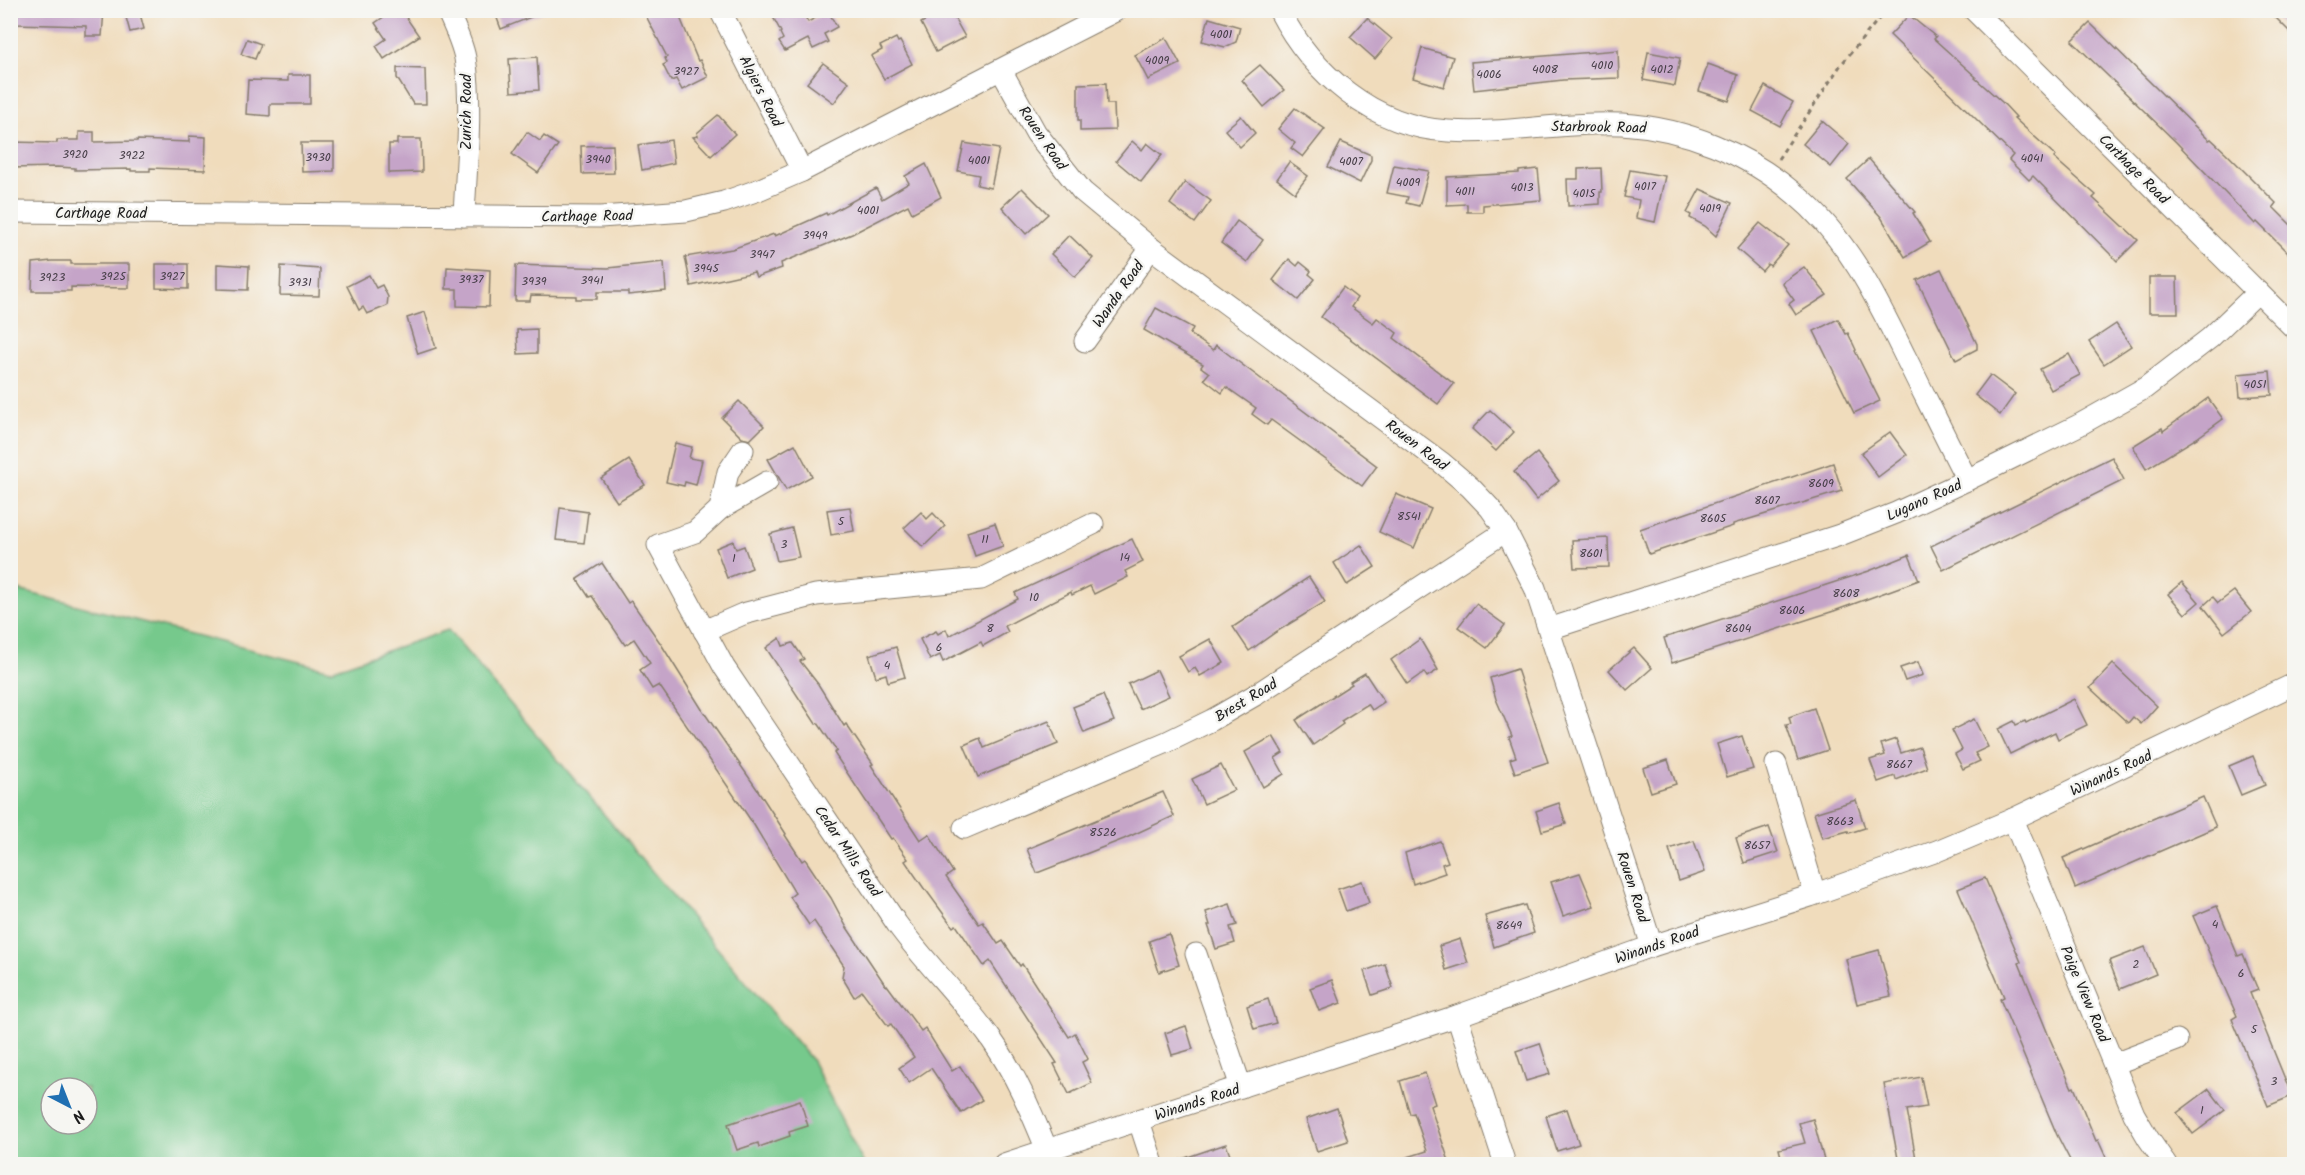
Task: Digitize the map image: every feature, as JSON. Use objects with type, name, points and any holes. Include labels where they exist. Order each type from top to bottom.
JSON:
[{"type":"street","name":"Zurich Road","points":[[447,10],[457,30],[465,57],[468,89],[464,216]]},
{"type":"street","name":"Algiers Road","points":[[720,10],[802,171]]},
{"type":"street","name":"Carthage Road","points":[[10,212],[600,217],[686,211],[735,198],[802,171],[1117,10]]},
{"type":"street","name":"Starbrook Road","points":[[1280,10],[1290,30],[1324,74],[1374,110],[1402,121],[1446,132],[1478,132],[1577,123],[1624,124],[1668,130],[1737,155],[1768,174],[1803,201],[1825,223],[1872,289],[1967,480]]},
{"type":"street","name":"Carthage Road","points":[[1974,10],[2295,328]]},
{"type":"street","name":"Rouen Road","points":[[1001,70],[1036,133],[1082,191],[1151,248],[1442,463],[1490,508],[1506,531],[1535,588],[1652,946]]},
{"type":"street","name":"Wanda Road","points":[[1085,341],[1151,248]]},
{"type":"street","name":"Lugano Road","points":[[1549,629],[1840,535],[1896,513],[1967,480],[2079,425],[2145,388],[2210,339],[2258,292]]},
{"type":"street","points":[[720,509],[728,472],[743,450]]},
{"type":"street","points":[[720,509],[767,482]]},
{"type":"street","name":"Cedar Mills Road","points":[[720,509],[694,532],[658,545],[730,675],[897,924],[919,954],[991,1039],[1026,1099],[1047,1150]]},
{"type":"street","points":[[704,631],[743,614],[816,595],[981,579],[1093,524]]},
{"type":"street","name":"Brest Road","points":[[964,828],[1167,742],[1212,720],[1257,694],[1506,531]]},
{"type":"street","name":"Winands Road","points":[[1004,1164],[1457,1016],[1652,946],[1815,894],[1937,851],[2013,819],[2295,684]]},
{"type":"street","points":[[1776,764],[1815,894]]},
{"type":"street","name":"Paige View Road","points":[[2013,819],[2134,1114],[2166,1164]]},
{"type":"street","points":[[1196,954],[1241,1087]]},
{"type":"street","points":[[1457,1016],[1505,1164]]},
{"type":"street","points":[[2114,1064],[2177,1040]]},
{"type":"street","points":[[1139,1121],[1153,1164]]},
{"type":"path","points":[[1768,174],[1840,66],[1886,10]]},
{"type":"green space","points":[[14,589],[331,670],[448,630],[811,1059],[864,1164],[11,1164],[10,593]]},
{"type":"building","points":[[15,10],[104,10],[102,36],[86,36],[86,26],[15,24]]},
{"type":"building","points":[[124,10],[139,10],[144,29],[130,32]]},
{"type":"building","points":[[394,10],[401,10],[419,36],[384,59],[376,46],[386,39],[375,23]]},
{"type":"building","points":[[494,10],[546,10],[546,11],[501,29]]},
{"type":"building","points":[[643,10],[677,10],[698,61],[700,60],[708,77],[682,90],[676,79],[671,81],[663,65],[667,63],[665,58],[667,57]]},
{"type":"building","points":[[786,10],[801,10],[808,22],[828,11],[837,27],[824,34],[828,42],[813,49],[808,39],[785,51],[779,42],[783,39],[773,17]]},
{"type":"building","points":[[2268,10],[2295,10],[2295,37]]},
{"type":"building","points":[[942,11],[945,15],[951,12],[965,37],[936,52],[921,23]]},
{"type":"building","points":[[1909,15],[1936,37],[1934,39],[2003,103],[2016,117],[2014,118],[2096,195],[2093,198],[2138,240],[2117,261],[2033,176],[2029,180],[2009,160],[2013,155],[1890,35]]},
{"type":"building","points":[[1209,18],[1240,27],[1236,42],[1225,47],[1202,41]]},
{"type":"building","points":[[1367,18],[1392,39],[1375,59],[1350,37]]},
{"type":"building","points":[[2090,23],[2276,203],[2273,207],[2295,229],[2295,260],[2257,222],[2255,224],[2176,142],[2072,41]]},
{"type":"building","points":[[896,38],[898,42],[900,41],[912,64],[884,79],[871,56],[882,50],[880,46]]},
{"type":"building","points":[[1166,38],[1180,64],[1148,80],[1135,55]]},
{"type":"building","points":[[247,39],[261,44],[255,59],[241,54]]},
{"type":"building","points":[[1422,48],[1453,57],[1444,87],[1413,78]]},
{"type":"building","points":[[1618,50],[1619,78],[1563,80],[1474,90],[1471,62]]},
{"type":"building","points":[[1648,52],[1680,58],[1675,86],[1643,80]]},
{"type":"building","points":[[537,57],[539,90],[511,92],[509,59]]},
{"type":"building","points":[[823,63],[849,82],[834,103],[807,83]]},
{"type":"building","points":[[1708,64],[1738,75],[1729,101],[1699,91]]},
{"type":"building","points":[[1260,65],[1284,90],[1264,107],[1242,80]]},
{"type":"building","points":[[397,68],[425,69],[426,104],[413,104],[397,78]]},
{"type":"building","points":[[288,75],[310,75],[310,104],[270,104],[270,116],[246,114],[248,80],[288,81]]},
{"type":"building","points":[[1106,83],[1107,104],[1114,104],[1115,130],[1080,131],[1078,84]]},
{"type":"building","points":[[1765,86],[1793,102],[1780,126],[1752,111]]},
{"type":"building","points":[[1295,108],[1325,129],[1303,157],[1291,148],[1295,143],[1278,129]]},
{"type":"building","points":[[718,115],[735,134],[711,156],[693,137],[698,136],[697,133]]},
{"type":"building","points":[[1241,116],[1255,133],[1240,147],[1225,130]]},
{"type":"building","points":[[1822,121],[1849,144],[1831,167],[1803,144]]},
{"type":"building","points":[[79,132],[94,132],[94,142],[137,140],[189,142],[189,136],[206,137],[205,170],[10,168],[10,142],[57,143],[57,140],[79,140]]},
{"type":"building","points":[[527,132],[540,141],[544,136],[558,145],[538,173],[512,154]]},
{"type":"building","points":[[397,139],[421,139],[422,172],[389,173],[389,144],[397,144]]},
{"type":"building","points":[[671,140],[674,163],[642,170],[638,145]]},
{"type":"building","points":[[1132,141],[1142,150],[1147,143],[1162,155],[1141,182],[1116,161]]},
{"type":"building","points":[[1341,142],[1371,155],[1371,160],[1360,183],[1328,167]]},
{"type":"building","points":[[301,143],[334,143],[334,171],[302,172]]},
{"type":"building","points":[[964,143],[999,149],[991,188],[977,185],[979,175],[958,171]]},
{"type":"building","points":[[613,145],[614,173],[582,174],[581,146]]},
{"type":"building","points":[[1869,159],[1915,212],[1913,213],[1930,242],[1905,257],[1881,217],[1847,179]]},
{"type":"building","points":[[1289,162],[1308,176],[1295,193],[1277,179]]},
{"type":"building","points":[[926,164],[941,197],[912,213],[908,205],[852,234],[781,263],[782,268],[756,277],[754,272],[691,286],[685,257],[732,249],[774,234],[775,236],[826,213],[827,215],[876,188],[882,199],[909,183],[905,176]]},
{"type":"building","points":[[1394,165],[1429,171],[1419,206],[1406,203],[1408,197],[1387,193]]},
{"type":"building","points":[[1601,168],[1600,204],[1568,206],[1567,179],[1578,179],[1578,169]]},
{"type":"building","points":[[1538,169],[1541,200],[1483,205],[1483,212],[1467,212],[1467,204],[1447,205],[1447,177],[1519,173],[1519,171]]},
{"type":"building","points":[[1630,170],[1665,176],[1655,222],[1636,218],[1639,200],[1624,197]]},
{"type":"building","points":[[1185,182],[1211,201],[1195,223],[1170,204]]},
{"type":"building","points":[[1022,188],[1048,214],[1026,234],[1002,207]]},
{"type":"building","points":[[1700,189],[1732,203],[1716,236],[1705,226],[1690,218],[1691,215],[1687,213]]},
{"type":"building","points":[[1237,221],[1263,240],[1247,262],[1221,243]]},
{"type":"building","points":[[1760,223],[1788,245],[1770,266],[1768,264],[1762,271],[1737,249]]},
{"type":"building","points":[[1069,235],[1093,258],[1075,277],[1051,254]]},
{"type":"building","points":[[1289,259],[1297,266],[1300,262],[1311,271],[1309,274],[1315,279],[1298,300],[1273,280]]},
{"type":"building","points":[[71,261],[71,264],[129,264],[129,288],[71,287],[71,291],[32,291],[33,263]]},
{"type":"building","points":[[664,262],[666,291],[628,295],[628,292],[597,292],[597,299],[531,295],[530,301],[515,301],[516,265],[608,268]]},
{"type":"building","points":[[156,264],[188,264],[188,289],[156,288]]},
{"type":"building","points":[[217,264],[249,266],[248,290],[217,289]]},
{"type":"building","points":[[281,266],[320,269],[319,296],[280,295]]},
{"type":"building","points":[[447,267],[490,270],[489,307],[457,306],[457,289],[446,289]]},
{"type":"building","points":[[1804,267],[1827,295],[1796,315],[1789,304],[1794,300],[1782,283]]},
{"type":"building","points":[[1941,269],[1977,344],[1977,349],[1956,360],[1917,280]]},
{"type":"building","points":[[369,275],[376,288],[382,285],[388,297],[387,306],[367,314],[363,307],[359,310],[347,286]]},
{"type":"building","points":[[2149,277],[2177,277],[2178,313],[2149,313]]},
{"type":"building","points":[[1343,287],[1357,298],[1351,307],[1373,323],[1377,318],[1397,333],[1394,338],[1454,384],[1438,404],[1321,317]]},
{"type":"building","points":[[1156,308],[1193,328],[1190,334],[1213,350],[1216,345],[1377,466],[1362,486],[1271,420],[1267,425],[1252,414],[1256,408],[1226,387],[1222,393],[1204,379],[1209,373],[1201,367],[1203,364],[1144,330]]},
{"type":"building","points":[[425,312],[436,348],[418,354],[407,318]]},
{"type":"building","points":[[1838,319],[1846,334],[1848,333],[1880,401],[1854,413],[1814,331]]},
{"type":"building","points":[[2116,324],[2131,346],[2104,364],[2089,342]]},
{"type":"building","points":[[537,329],[537,353],[518,354],[517,330]]},
{"type":"building","points":[[2069,354],[2080,375],[2051,390],[2040,369]]},
{"type":"building","points":[[2270,371],[2272,395],[2240,397],[2238,374]]},
{"type":"building","points":[[1990,375],[2015,394],[2000,415],[1975,395]]},
{"type":"building","points":[[2208,398],[2223,419],[2146,469],[2133,446],[2162,428],[2163,431]]},
{"type":"building","points":[[739,401],[764,426],[750,440],[742,438],[722,418]]},
{"type":"building","points":[[1490,410],[1514,432],[1496,451],[1472,429]]},
{"type":"building","points":[[1890,432],[1907,455],[1878,477],[1861,453]]},
{"type":"building","points":[[675,443],[692,447],[689,458],[702,460],[696,485],[685,482],[684,486],[666,482]]},
{"type":"building","points":[[795,444],[812,476],[786,490],[768,459]]},
{"type":"building","points":[[1537,453],[1559,481],[1536,500],[1514,472]]},
{"type":"building","points":[[2112,457],[2124,480],[1943,570],[1931,546]]},
{"type":"building","points":[[629,460],[645,485],[617,502],[601,478]]},
{"type":"building","points":[[1833,463],[1842,491],[1733,524],[1733,526],[1649,554],[1640,529]]},
{"type":"building","points":[[1396,494],[1431,509],[1414,548],[1379,532]]},
{"type":"building","points":[[850,507],[854,531],[831,535],[827,510]]},
{"type":"building","points":[[560,508],[588,512],[584,543],[556,540]]},
{"type":"building","points":[[921,512],[927,519],[933,513],[945,526],[923,547],[904,528]]},
{"type":"building","points":[[995,523],[1003,546],[975,556],[967,532]]},
{"type":"building","points":[[792,528],[799,557],[777,561],[770,534]]},
{"type":"building","points":[[1608,538],[1609,567],[1574,568],[1572,540]]},
{"type":"building","points":[[1132,539],[1143,562],[1125,571],[1128,577],[1094,594],[1090,586],[1072,595],[1071,592],[1005,626],[1008,632],[983,646],[981,642],[943,662],[940,655],[930,660],[920,639],[946,629],[949,636],[1018,599],[1015,593]]},
{"type":"building","points":[[733,541],[736,549],[744,546],[752,568],[727,578],[716,548]]},
{"type":"building","points":[[1361,545],[1375,567],[1347,585],[1334,563]]},
{"type":"building","points":[[1909,555],[1919,580],[1834,611],[1672,663],[1664,638],[1869,571]]},
{"type":"building","points":[[602,563],[628,603],[631,601],[661,644],[802,861],[805,859],[831,898],[846,926],[886,986],[921,1031],[925,1028],[952,1071],[960,1066],[982,1100],[961,1113],[931,1068],[909,1083],[899,1068],[914,1057],[891,1024],[888,1026],[862,991],[854,997],[842,977],[844,966],[814,921],[809,925],[790,897],[795,893],[754,825],[659,685],[652,689],[640,670],[650,663],[634,639],[625,645],[592,596],[589,597],[577,579]]},
{"type":"building","points":[[1309,577],[1325,602],[1249,651],[1233,627]]},
{"type":"building","points":[[2182,582],[2199,602],[2185,614],[2168,594]]},
{"type":"building","points":[[2234,591],[2251,612],[2224,633],[2203,606],[2213,597],[2218,603]]},
{"type":"building","points":[[1476,604],[1505,625],[1487,648],[1458,627]]},
{"type":"building","points":[[780,638],[783,646],[793,643],[804,659],[800,661],[873,764],[871,765],[920,840],[929,834],[953,872],[946,877],[979,924],[983,922],[998,944],[1003,941],[1020,966],[1022,964],[1069,1037],[1075,1033],[1088,1059],[1082,1062],[1092,1083],[1069,1094],[1054,1064],[1057,1063],[990,961],[984,966],[956,925],[953,927],[925,890],[905,861],[908,859],[893,838],[891,839],[834,753],[837,751],[818,723],[816,724],[766,648]]},
{"type":"building","points":[[1210,639],[1224,663],[1200,676],[1195,668],[1188,672],[1179,656]]},
{"type":"building","points":[[1420,639],[1438,670],[1427,677],[1424,672],[1407,684],[1391,660]]},
{"type":"building","points":[[896,647],[905,677],[888,682],[886,674],[876,677],[869,655]]},
{"type":"building","points":[[1634,648],[1652,668],[1627,690],[1609,670]]},
{"type":"building","points":[[1918,662],[1923,675],[1905,681],[1900,668]]},
{"type":"building","points":[[2113,664],[2157,706],[2141,724],[2133,717],[2128,723],[2090,688]]},
{"type":"building","points":[[1517,669],[1548,762],[1515,773],[1510,759],[1516,757],[1509,737],[1512,736],[1496,699],[1490,678]]},
{"type":"building","points":[[1157,670],[1169,696],[1140,709],[1128,684]]},
{"type":"building","points":[[1365,673],[1384,702],[1372,710],[1368,704],[1341,721],[1343,724],[1313,745],[1296,720]]},
{"type":"building","points":[[1103,695],[1114,721],[1084,733],[1073,707]]},
{"type":"building","points":[[2074,699],[2087,725],[2058,739],[2055,732],[2010,754],[1998,729],[2014,721],[2016,725],[2025,721],[2026,723]]},
{"type":"building","points":[[1814,708],[1828,750],[1798,760],[1786,725],[1791,724],[1789,717]]},
{"type":"building","points":[[1974,719],[1988,747],[1975,753],[1980,761],[1963,769],[1955,754],[1962,750],[1952,730]]},
{"type":"building","points":[[1049,721],[1058,744],[978,777],[964,745],[980,738],[984,748]]},
{"type":"building","points":[[1273,736],[1283,753],[1275,758],[1284,774],[1263,787],[1245,752]]},
{"type":"building","points":[[1742,736],[1753,769],[1727,777],[1717,744]]},
{"type":"building","points":[[1896,739],[1901,753],[1920,747],[1927,768],[1896,780],[1895,776],[1878,782],[1870,760],[1885,755],[1881,744]]},
{"type":"building","points":[[2253,756],[2265,785],[2241,795],[2229,766]]},
{"type":"building","points":[[1668,760],[1676,784],[1651,792],[1643,768]]},
{"type":"building","points":[[1221,765],[1234,790],[1204,804],[1192,779]]},
{"type":"building","points":[[1163,792],[1174,816],[1124,839],[1037,873],[1027,849]]},
{"type":"building","points":[[2203,797],[2216,827],[2075,888],[2063,858]]},
{"type":"building","points":[[1856,800],[1865,828],[1822,838],[1814,813]]},
{"type":"building","points":[[1559,803],[1566,824],[1542,831],[1536,811]]},
{"type":"building","points":[[1769,827],[1778,852],[1744,863],[1736,838]]},
{"type":"building","points":[[1440,841],[1448,862],[1442,864],[1445,873],[1413,884],[1405,853]]},
{"type":"building","points":[[1694,841],[1705,872],[1679,881],[1669,849]]},
{"type":"building","points":[[1580,873],[1594,906],[1563,916],[1551,882]]},
{"type":"building","points":[[1985,878],[2021,962],[2019,963],[2050,1039],[2072,1088],[2074,1087],[2096,1141],[2098,1140],[2109,1164],[2072,1164],[2057,1135],[2000,999],[2004,997],[1958,889]]},
{"type":"building","points":[[1362,881],[1369,903],[1346,911],[1338,889]]},
{"type":"building","points":[[1230,904],[1237,925],[1230,927],[1235,943],[1216,949],[1206,912]]},
{"type":"building","points":[[1525,905],[1534,933],[1494,947],[1485,916]]},
{"type":"building","points":[[2217,906],[2238,956],[2243,954],[2258,990],[2250,993],[2292,1096],[2268,1106],[2232,1019],[2237,1016],[2193,916]]},
{"type":"building","points":[[1169,934],[1179,965],[1159,972],[1149,941]]},
{"type":"building","points":[[1460,939],[1468,963],[1446,970],[1439,946]]},
{"type":"building","points":[[2145,947],[2156,974],[2120,989],[2109,961]]},
{"type":"building","points":[[1879,950],[1891,996],[1857,1004],[1846,959]]},
{"type":"building","points":[[1385,964],[1393,988],[1372,995],[1364,971]]},
{"type":"building","points":[[1332,980],[1341,1003],[1319,1011],[1310,988]]},
{"type":"building","points":[[1268,999],[1276,1023],[1254,1029],[1247,1006]]},
{"type":"building","points":[[1186,1026],[1193,1049],[1172,1055],[1165,1033]]},
{"type":"building","points":[[1540,1043],[1550,1074],[1526,1081],[1516,1051]]},
{"type":"building","points":[[1425,1073],[1435,1104],[1430,1106],[1450,1164],[1395,1164],[1395,1161],[1427,1151],[1414,1113],[1410,1114],[1400,1081]]},
{"type":"building","points":[[1921,1077],[1927,1107],[1907,1110],[1917,1164],[1899,1164],[1884,1084]]},
{"type":"building","points":[[2209,1089],[2225,1110],[2193,1134],[2177,1113]]},
{"type":"building","points":[[800,1100],[808,1126],[789,1132],[790,1136],[759,1147],[758,1143],[737,1150],[728,1124]]},
{"type":"building","points":[[1337,1108],[1348,1141],[1317,1151],[1306,1119]]},
{"type":"building","points":[[1567,1109],[1579,1144],[1557,1151],[1546,1116]]},
{"type":"building","points":[[1813,1119],[1825,1164],[1783,1164],[1779,1149],[1805,1143],[1799,1123]]},
{"type":"building","points":[[1226,1144],[1233,1164],[1173,1164],[1173,1162]]}]
